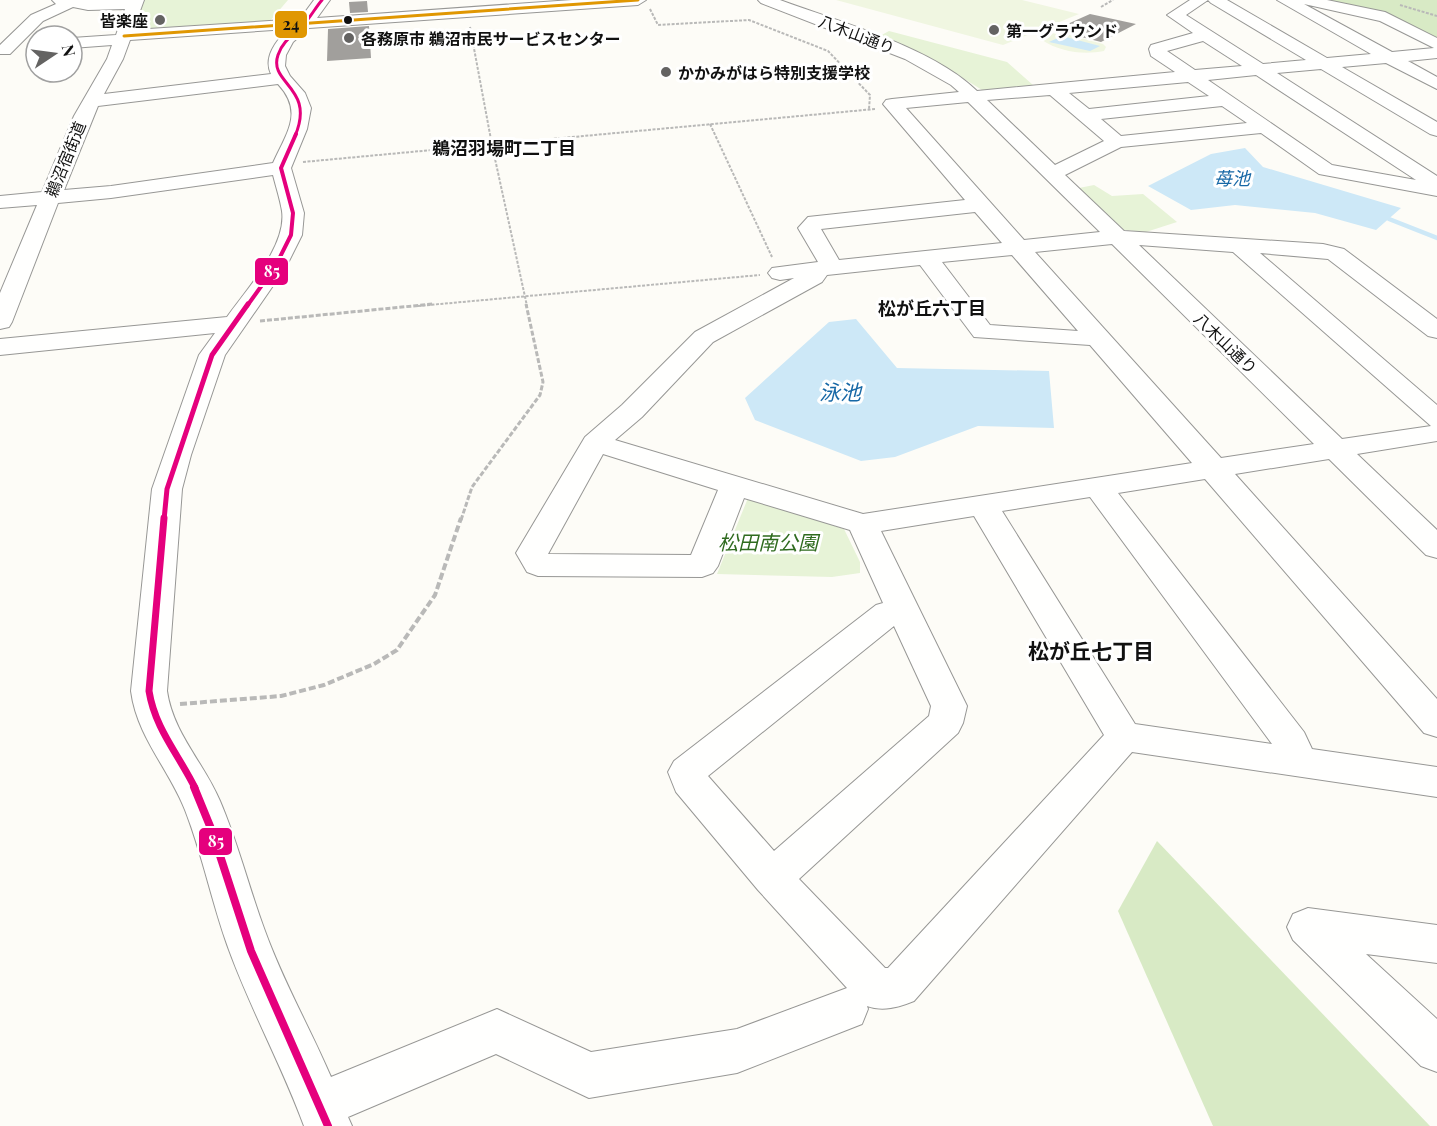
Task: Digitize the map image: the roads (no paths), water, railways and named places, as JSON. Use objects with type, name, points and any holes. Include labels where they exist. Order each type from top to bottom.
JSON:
[{"type":"street","points":[[322,0],[305,23],[286,40],[278,55],[276,66],[282,78],[296,93],[302,108],[298,129],[281,166],[293,213],[291,235],[275,267],[212,355],[167,489],[149,691],[150,711],[197,790],[250,950],[324,1116],[497,1031],[589,1075],[736,1051],[846,1009]]},
{"type":"street","name":"八木山通り","points":[[766,0],[911,55],[937,68],[973,95],[1051,174],[1437,548]]},
{"type":"street","points":[[1202,0],[1175,15],[1437,184]]},
{"type":"street","points":[[1216,0],[1437,130]]},
{"type":"street","points":[[1285,0],[1437,84]]},
{"type":"street","points":[[1304,0],[1385,17],[1437,44]]},
{"type":"street","points":[[2,50],[37,18],[69,1],[108,6],[135,2]]},
{"type":"street","name":"鵜沼宿街道","points":[[0,322],[19,250],[50,197],[91,101],[115,59],[135,2]]},
{"type":"street","points":[[84,42],[467,12],[644,4]]},
{"type":"street","points":[[1205,35],[1157,49],[1157,52],[1326,170],[1437,190]]},
{"type":"street","points":[[2,50],[24,47]]},
{"type":"street","points":[[1437,53],[892,104],[1437,723]]},
{"type":"street","points":[[91,101],[282,78]]},
{"type":"street","points":[[1053,88],[1117,142]]},
{"type":"street","points":[[1084,114],[1226,100]]},
{"type":"street","points":[[1051,174],[1117,142],[1264,128]]},
{"type":"street","points":[[0,202],[111,192],[281,166]]},
{"type":"street","points":[[825,268],[808,228],[816,222],[980,205]]},
{"type":"street","points":[[780,273],[1117,237],[1323,251],[1336,254],[1437,331]]},
{"type":"street","points":[[1239,244],[1243,250],[1437,419]]},
{"type":"street","points":[[927,258],[982,332],[1084,339],[1096,337]]},
{"type":"street","points":[[735,484],[702,566],[537,565],[532,553],[595,442],[632,411],[704,337],[814,277],[825,268]]},
{"type":"street","points":[[0,347],[232,324]]},
{"type":"street","points":[[595,442],[862,524],[1437,433]]},
{"type":"street","points":[[1097,486],[1291,742],[1297,762]]},
{"type":"street","points":[[982,504],[1124,737]]},
{"type":"street","points":[[772,878],[945,723],[949,706],[862,524]]},
{"type":"street","points":[[902,610],[888,614],[687,772],[689,781],[772,878],[876,989],[899,987],[1124,737]]},
{"type":"street","points":[[1124,737],[1437,782]]},
{"type":"street","points":[[1437,944],[1308,927],[1437,1050]]},
{"type":"water","points":[[1062,36],[1100,46],[1090,51],[1049,42]]},
{"type":"water","name":"苺池","points":[[1245,148],[1263,167],[1401,208],[1376,230],[1315,213],[1235,205],[1191,210],[1148,186],[1211,154]]},
{"type":"water","name":"泳池","points":[[856,319],[897,368],[1049,371],[1054,428],[978,426],[895,457],[861,461],[755,420],[745,398],[829,322]]},
{"type":"waterway","points":[[1389,219],[1437,238]]},
{"type":"place","name":"皆楽座","points":[[160,20]]},
{"type":"place","name":"第一グラウンド","points":[[994,30]]},
{"type":"place","name":"各務原市 鵜沼市民サービスセンター","points":[[349,38]]},
{"type":"place","name":"かかみがはら特別支援学校","points":[[666,72]]},
{"type":"district","name":"鵜沼羽場町二丁目","points":[[504,148]]},
{"type":"district","name":"松が丘六丁目","points":[[932,308]]},
{"type":"district","name":"松が丘七丁目","points":[[1091,650]]},
{"type":"park label","name":"松田南公園","points":[[768,541]]}]
